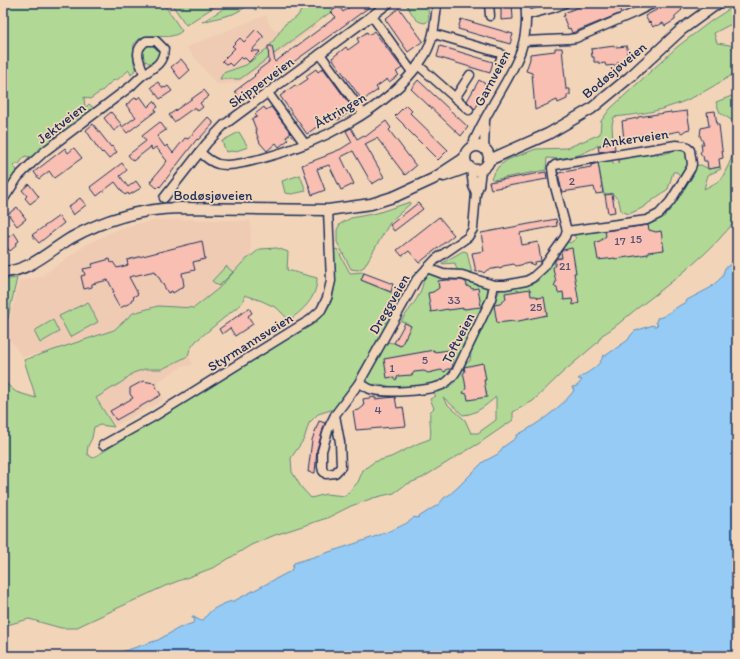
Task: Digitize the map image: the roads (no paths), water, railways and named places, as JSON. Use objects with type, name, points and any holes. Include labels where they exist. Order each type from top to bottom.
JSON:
[{"type":"street","name":"Skipperveien","points":[[164,198],[207,143],[224,126],[389,3]]},
{"type":"street","name":"Åttringen","points":[[200,152],[205,157],[218,164],[235,164],[268,156],[306,144],[363,113],[399,86],[418,65],[430,46],[434,34],[437,3]]},
{"type":"street","points":[[489,3],[490,16]]},
{"type":"street","name":"Garnveien","points":[[471,148],[485,118],[517,64],[524,41],[527,14],[525,3]]},
{"type":"street","points":[[527,14],[553,8],[565,3]]},
{"type":"street","points":[[524,41],[576,38],[654,3]]},
{"type":"street","name":"Bodøsjøveien","points":[[471,166],[466,154],[471,148],[478,146],[486,153],[509,152],[548,134],[590,108],[630,77],[681,30],[718,3]]},
{"type":"street","points":[[372,16],[412,72]]},
{"type":"street","points":[[434,34],[500,53],[502,56],[500,61]]},
{"type":"street","points":[[320,54],[363,113]]},
{"type":"street","points":[[418,65],[469,110]]},
{"type":"street","name":"Jektveien","points":[[3,200],[18,177],[32,163],[131,86],[144,74]]},
{"type":"street","points":[[455,98],[470,75]]},
{"type":"street","points":[[268,93],[306,144]]},
{"type":"street","name":"Garnveien","points":[[485,118],[486,153]]},
{"type":"street","name":"Ankerveien","points":[[676,145],[685,146],[690,150],[692,159],[691,168],[665,209],[654,218],[567,231],[554,183],[552,168],[555,165],[676,145]]},
{"type":"street","name":"Bodøsjøveien","points":[[3,272],[22,268],[54,250],[69,239],[91,228],[112,219],[134,213],[157,209],[179,208],[328,210],[371,204],[383,201],[433,179],[471,166],[486,166],[486,153]]},
{"type":"street","name":"Dreggveien","points":[[336,415],[340,442],[341,467],[335,473],[326,474],[322,467],[322,451],[329,427],[336,415],[359,383],[417,279],[436,259],[468,237],[473,229],[476,193],[473,186],[471,166]]},
{"type":"street","name":"Styrmannsveien","points":[[103,445],[153,417],[289,334],[310,320],[321,310],[327,298],[331,281],[328,210]]},
{"type":"street","points":[[427,268],[442,274],[472,278],[494,285],[505,285],[532,278],[549,260],[565,237],[567,231]]},
{"type":"street","name":"Toftveien","points":[[359,383],[370,389],[395,392],[431,388],[444,384],[457,370],[492,299],[494,285]]},
{"type":"water","points":[[737,260],[737,656],[109,656],[158,640],[179,628],[193,623],[195,619],[192,618],[192,616],[201,621],[216,608],[228,602],[234,601],[291,571],[294,563],[379,535],[408,522],[414,517],[417,518],[439,504],[483,462],[498,454],[503,447],[516,438],[517,435],[540,421],[554,410],[573,392],[574,389],[572,387],[577,386],[582,380],[578,379],[600,363],[603,355],[605,356],[628,340],[635,331],[653,325],[656,326],[658,324],[656,323],[657,318],[662,317],[686,303],[687,300],[710,288],[722,277],[725,268]]}]
